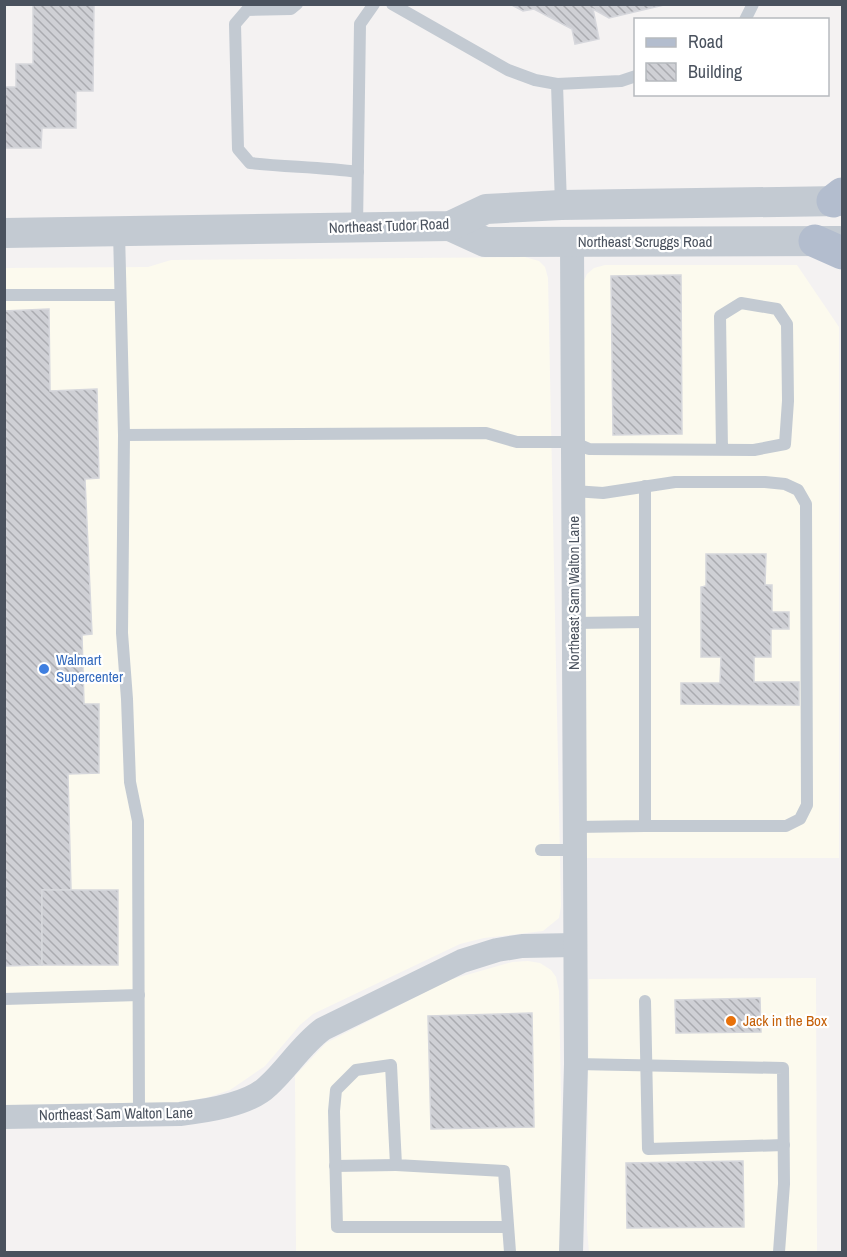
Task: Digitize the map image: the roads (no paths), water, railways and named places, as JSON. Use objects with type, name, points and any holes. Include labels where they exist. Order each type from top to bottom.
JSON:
[{"type":"street","name":"Northeast Tudor Road","points":[[4,233],[450,226],[486,209],[561,205],[839,199]]},
{"type":"street","points":[[572,242],[583,224],[631,204]]},
{"type":"street","points":[[526,242],[547,232],[555,224],[561,205]]},
{"type":"street","name":"Northeast Scruggs Road","points":[[450,226],[485,242],[833,245]]},
{"type":"street","name":"Northeast Sam Walton Lane","points":[[571,1252],[576,1064],[572,242]]},
{"type":"street","name":"Northeast Sam Walton Lane","points":[[4,1117],[209,1111],[235,1104],[266,1089],[308,1040],[323,1029],[462,961],[497,950],[522,946],[575,945]]},
{"type":"lane","points":[[297,4],[291,9],[247,10],[235,24],[237,149],[250,163],[316,166],[358,172]]},
{"type":"lane","points":[[392,4],[508,70],[535,80],[557,84],[621,81],[634,77]]},
{"type":"lane","points":[[746,18],[753,4]]},
{"type":"lane","points":[[357,228],[360,24],[373,5]]},
{"type":"lane","points":[[557,84],[561,205]]},
{"type":"lane","points":[[119,232],[124,435],[122,633],[130,782],[138,821],[139,1114]]},
{"type":"lane","points":[[4,295],[120,295]]},
{"type":"lane","points":[[124,435],[486,433],[517,442],[573,442],[589,449],[722,450],[754,450],[785,444],[788,401],[787,324],[777,309],[741,303],[720,316],[722,450]]},
{"type":"lane","points":[[541,850],[575,838],[645,826],[786,826],[800,819],[807,805],[806,504],[798,490],[785,484],[675,482],[603,493],[574,491]]},
{"type":"lane","points":[[645,486],[645,826]]},
{"type":"lane","points":[[574,623],[645,622]]},
{"type":"lane","points":[[4,999],[139,995]]},
{"type":"lane","points":[[645,1001],[648,1149],[784,1145]]},
{"type":"lane","points":[[576,1064],[783,1068],[784,1184],[779,1252]]},
{"type":"lane","points":[[396,1165],[391,1065],[356,1070],[336,1090],[334,1111],[337,1227],[508,1227]]},
{"type":"lane","points":[[335,1166],[396,1165],[504,1171],[510,1252]]},
{"type":"lane","points":[[571,1252],[585,1252]]},
{"type":"place","name":"Walmart Supercenter","points":[[44,669]]},
{"type":"place","name":"Jack in the Box","points":[[731,1021]]}]
